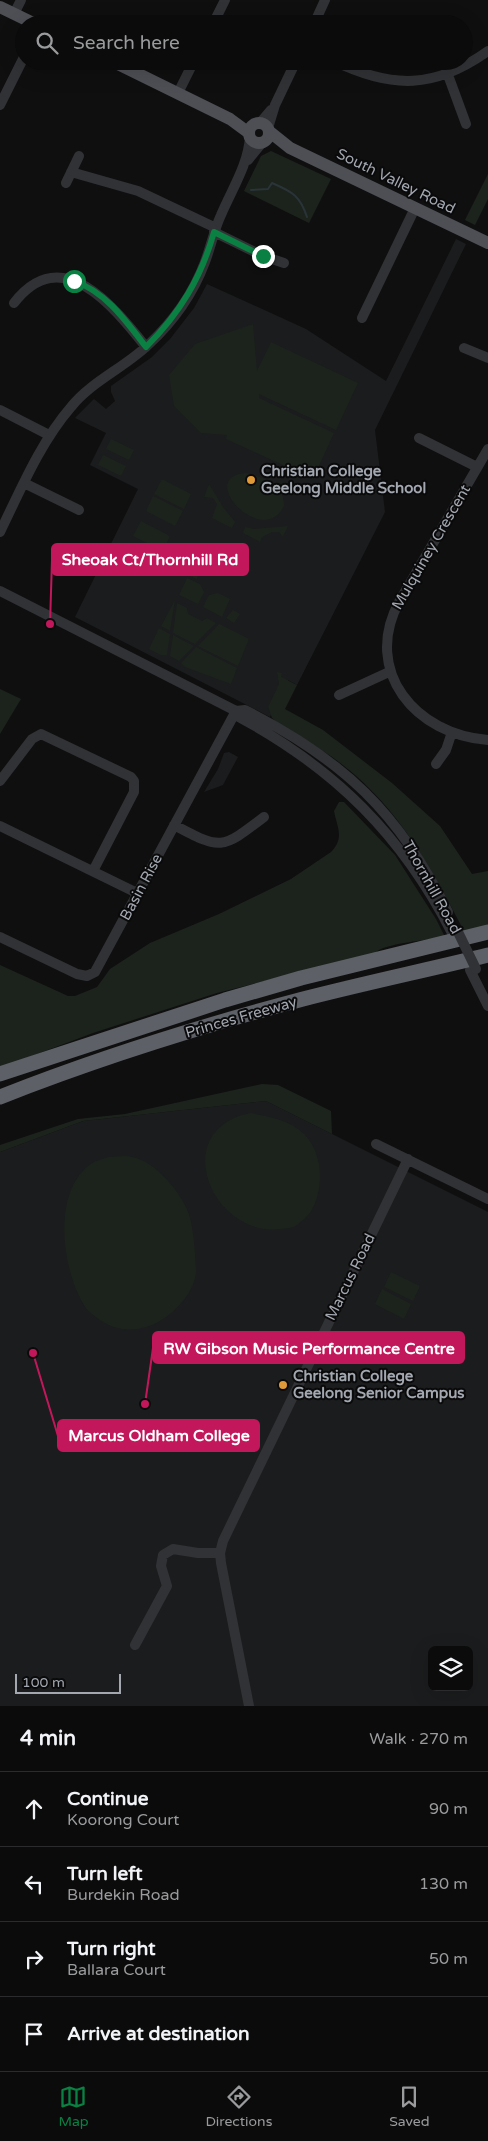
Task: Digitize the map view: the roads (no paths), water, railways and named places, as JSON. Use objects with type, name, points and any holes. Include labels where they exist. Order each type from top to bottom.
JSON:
[{"type":"highway","name":"Princes Freeway","points":[[0,1074],[123,1032],[235,997],[301,978],[488,932]]},
{"type":"highway","name":"Princes Freeway","points":[[0,1097],[51,1077],[215,1023],[313,997],[488,955]]},
{"type":"main road","points":[[0,7],[14,14]]},
{"type":"main road","name":"South Valley Road","points":[[130,70],[488,243]]},
{"type":"street","points":[[14,14],[21,0]]},
{"type":"street","points":[[218,15],[225,0]]},
{"type":"street","points":[[318,15],[325,0]]},
{"type":"street","points":[[473,60],[488,51]]},
{"type":"street","points":[[0,105],[18,70]]},
{"type":"street","points":[[178,94],[190,70]]},
{"type":"street","points":[[0,532],[49,436],[73,404],[87,391],[146,347],[173,318],[195,284],[215,230],[248,154],[292,70]]},
{"type":"street","points":[[354,70],[382,79],[406,80],[448,75],[456,70]]},
{"type":"street","points":[[448,75],[466,124]]},
{"type":"street","points":[[66,183],[80,156]]},
{"type":"street","points":[[71,172],[138,191],[256,253],[284,263]]},
{"type":"street","points":[[362,318],[415,208]]},
{"type":"street","points":[[14,303],[27,286],[33,283],[56,279],[74,281],[90,288],[110,304],[146,347]]},
{"type":"street","points":[[464,348],[488,358]]},
{"type":"street","points":[[0,410],[49,436]]},
{"type":"street","points":[[419,438],[477,467]]},
{"type":"street","name":"Mulquiney Crescent","points":[[488,449],[393,613],[385,644],[389,672],[407,700],[420,712],[452,732],[488,740]]},
{"type":"street","points":[[24,483],[79,510]]},
{"type":"street","name":"Thornhill Road","points":[[0,591],[236,711],[239,717],[298,751],[336,781],[361,804],[408,860],[455,932],[473,970]]},
{"type":"street","points":[[339,695],[389,672]]},
{"type":"street","name":"Basin Rise","points":[[0,937],[77,974],[91,975],[236,711]]},
{"type":"street","points":[[436,764],[446,750],[452,732]]},
{"type":"street","points":[[0,781],[32,739],[41,734],[131,777],[134,781],[134,792],[93,871]]},
{"type":"street","points":[[174,825],[207,843],[223,843],[235,838],[264,817]]},
{"type":"street","points":[[0,826],[137,893]]},
{"type":"street","points":[[473,970],[488,992]]},
{"type":"street","points":[[473,970],[488,1006]]},
{"type":"street","points":[[376,1144],[488,1199]]},
{"type":"street","name":"Marcus Road","points":[[220,1553],[231,1522],[408,1159]]},
{"type":"street","points":[[135,1645],[167,1586],[161,1566],[163,1555],[173,1550],[220,1553],[249,1706]]},
{"type":"waterway","points":[[251,190],[268,189],[272,183],[279,186],[295,195],[302,204],[307,217]]},
{"type":"place","name":"Christian College Geelong Middle School","points":[[251,480]]},
{"type":"place","name":"Sheoak Ct/Thornhill Rd","points":[[50,624]]},
{"type":"place","name":"Marcus Oldham College","points":[[33,1353]]},
{"type":"place","name":"Christian College Geelong Senior Campus","points":[[283,1385]]},
{"type":"place","name":"RW Gibson Music Performance Centre","points":[[145,1404]]}]
